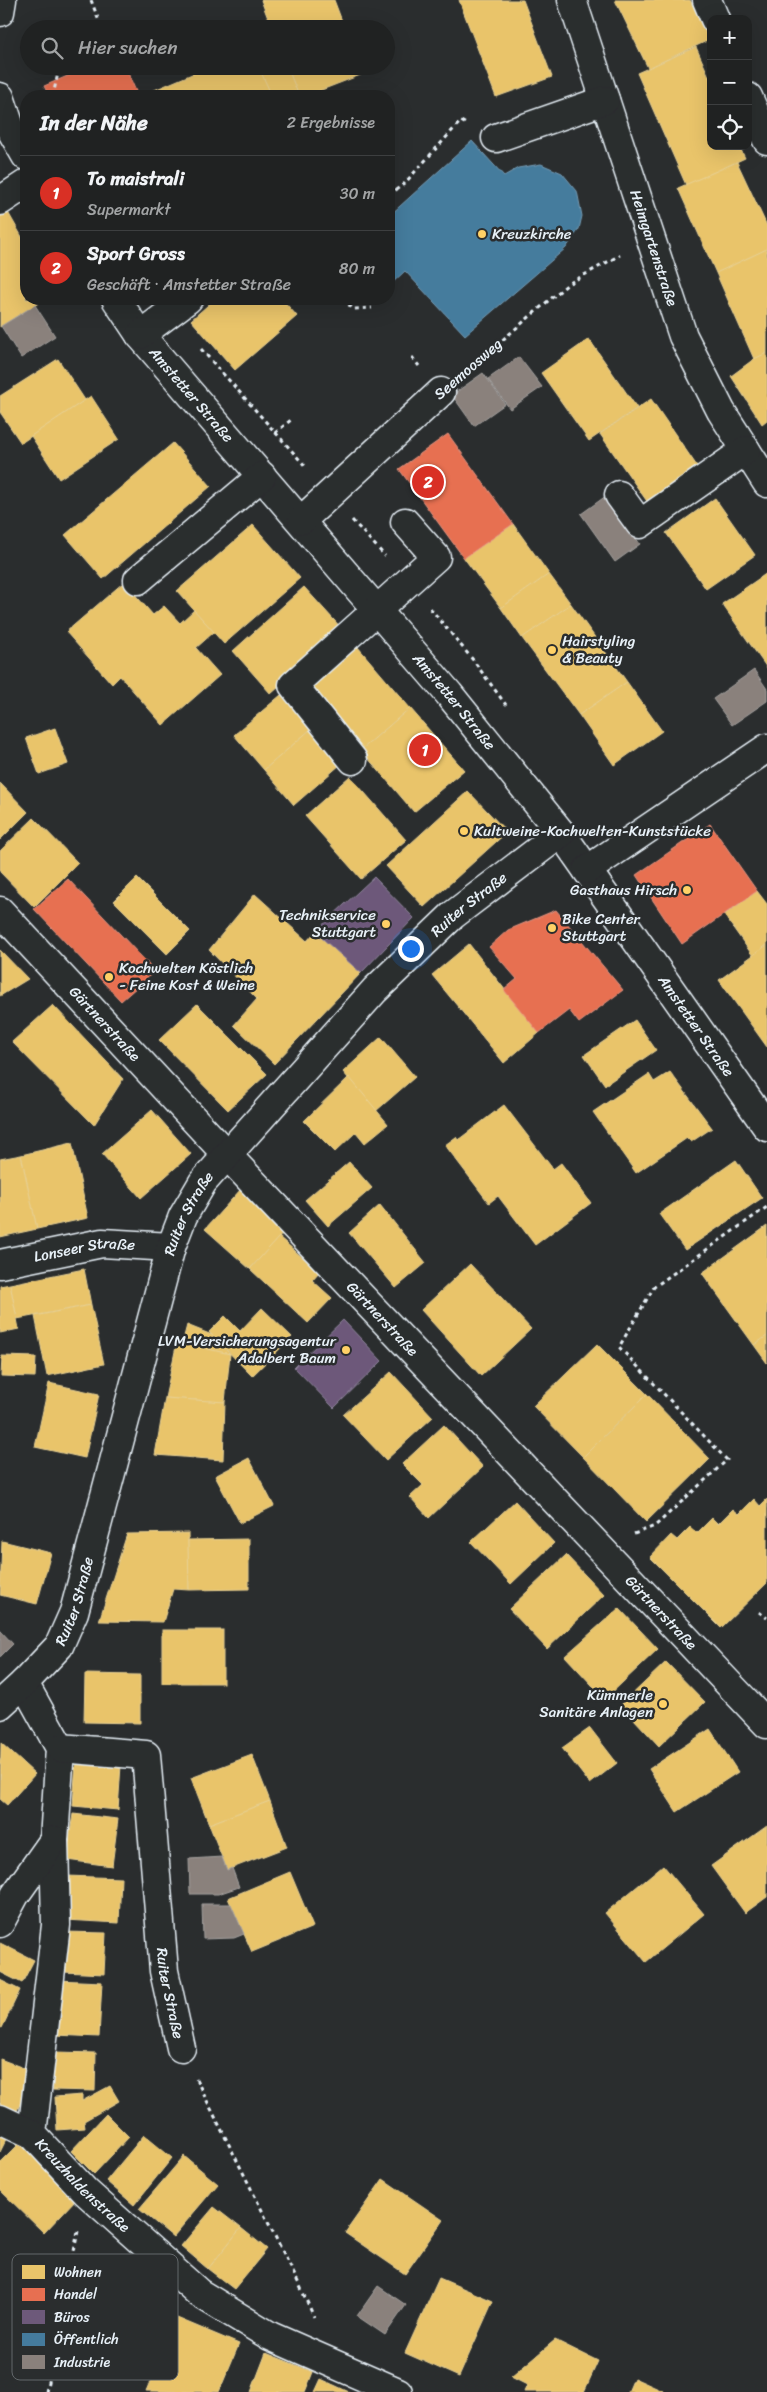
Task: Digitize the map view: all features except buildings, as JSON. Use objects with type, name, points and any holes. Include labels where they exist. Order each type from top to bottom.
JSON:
[{"type":"street","points":[[0,12],[2,0]]},
{"type":"street","name":"Heimgartenstraße","points":[[572,0],[650,239],[684,336],[720,411],[767,483]]},
{"type":"street","points":[[707,0],[713,15]]},
{"type":"street","points":[[0,97],[11,130],[20,146]]},
{"type":"street","points":[[496,138],[606,100]]},
{"type":"street","points":[[752,105],[767,140]]},
{"type":"street","points":[[0,201],[20,188]]},
{"type":"street","name":"Amstetter Straße","points":[[120,305],[140,335],[302,520],[450,694],[561,833],[767,1127]]},
{"type":"street","points":[[140,335],[179,305]]},
{"type":"street","name":"Seemoosweg","points":[[302,520],[441,392]]},
{"type":"street","points":[[619,495],[640,524],[746,450]]},
{"type":"street","points":[[138,580],[262,476]]},
{"type":"street","points":[[353,760],[293,685],[436,557],[405,522]]},
{"type":"street","points":[[586,870],[767,748]]},
{"type":"street","name":"Ruiter Straße","points":[[0,1704],[24,1683],[59,1646],[74,1612],[171,1247],[183,1216],[203,1182],[375,990],[453,915],[561,833]]},
{"type":"street","name":"Gärtnerstraße","points":[[0,911],[227,1154],[767,1724]]},
{"type":"street","name":"Lonseer Straße","points":[[0,1264],[102,1242],[171,1247]]},
{"type":"street","points":[[24,1683],[60,1748]]},
{"type":"street","name":"Ruiter Straße","points":[[60,1748],[146,1755],[164,1971],[181,2048]]},
{"type":"street","name":"Kreuzhaldenstraße","points":[[60,1748],[54,1840],[56,1925],[32,2134],[86,2192],[155,2254]]},
{"type":"street","points":[[0,1922],[7,1892],[54,1840]]},
{"type":"street","points":[[0,2120],[32,2134]]},
{"type":"street","name":"Kreuzhaldenstraße","points":[[178,2274],[199,2293],[270,2336],[394,2391]]},
{"type":"path","points":[[91,0],[99,20]]},
{"type":"path","points":[[54,90],[58,75]]},
{"type":"path","points":[[395,191],[404,184],[461,121],[496,138]]},
{"type":"path","name":"Seemoosweg","points":[[441,392],[568,284],[650,239]]},
{"type":"path","points":[[349,305],[353,309],[372,308]]},
{"type":"path","points":[[275,433],[292,418]]},
{"type":"path","points":[[598,1546],[656,1526],[727,1460],[619,1347],[654,1287],[767,1207]]},
{"type":"path","points":[[759,1612],[767,1618]]},
{"type":"path","points":[[181,2048],[300,2284],[334,2364]]},
{"type":"path","points":[[74,2254],[86,2192]]},
{"type":"place","name":"Kreuzkirche","points":[[482,234]]},
{"type":"place","name":"Sport Gross","points":[[428,482]]},
{"type":"place","name":"Hairstyling & Beauty","points":[[552,650]]},
{"type":"place","name":"To maistrali","points":[[425,750]]},
{"type":"place","name":"Kultweine-Kochwelten-Kunststücke","points":[[464,831]]},
{"type":"place","name":"Gasthaus Hirsch","points":[[687,890]]},
{"type":"place","name":"Technikservice Stuttgart","points":[[386,924]]},
{"type":"place","name":"Bike Center Stuttgart","points":[[552,928]]},
{"type":"place","name":"Kochwelten Köstlich - Feine Kost & Weine","points":[[109,977]]},
{"type":"place","name":"LVM-Versicherungsagentur Adalbert Baum","points":[[346,1350]]},
{"type":"place","name":"Kümmerle Sanitäre Anlagen","points":[[663,1704]]}]
